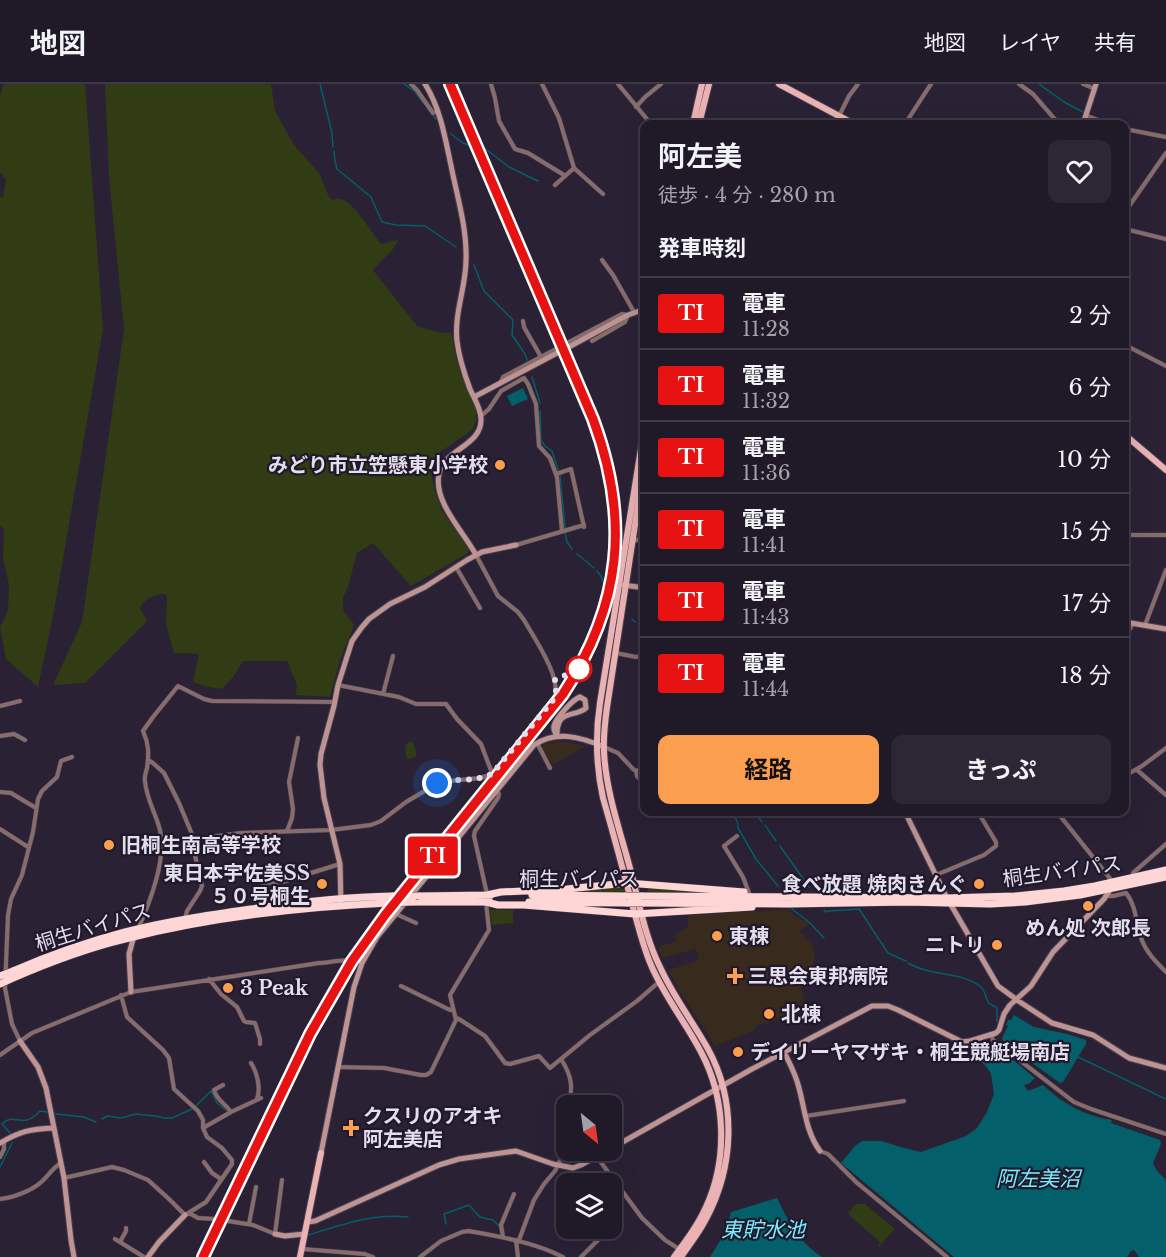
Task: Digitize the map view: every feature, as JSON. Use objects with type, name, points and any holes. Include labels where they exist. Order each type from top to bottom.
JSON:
[{"type":"highway","name":"桐生バイパス","points":[[1110,889],[1133,878],[1166,870]]},
{"type":"highway","name":"桐生バイパス","points":[[0,984],[13,974],[64,950],[138,929],[185,919],[279,905],[390,899],[819,897],[990,904],[1063,898],[1166,878]]},
{"type":"highway","points":[[486,898],[501,892],[630,884],[749,893],[792,893],[819,897]]},
{"type":"highway","points":[[486,898],[498,905],[639,914],[788,904]]},
{"type":"highway","name":"桐生バイパス","points":[[642,899],[788,904],[949,901]]},
{"type":"highway","name":"桐生バイパス","points":[[0,976],[134,937],[197,924],[341,902]]},
{"type":"main road","points":[[694,120],[702,84]]},
{"type":"main road","points":[[700,120],[709,84]]},
{"type":"main road","points":[[781,84],[846,120]]},
{"type":"main road","points":[[1129,438],[1166,470]]},
{"type":"main road","points":[[630,884],[605,768],[604,747],[626,545],[640,456]]},
{"type":"main road","points":[[640,494],[598,718],[596,744],[601,787],[639,914],[649,960],[659,982],[704,1057],[719,1104],[721,1144],[711,1195],[705,1209],[674,1257]]},
{"type":"main road","points":[[639,914],[659,966],[716,1065],[726,1102],[729,1127],[725,1168],[709,1213],[681,1257]]},
{"type":"main road","points":[[300,1257],[321,1153]]},
{"type":"street","points":[[411,84],[433,113],[438,111]]},
{"type":"street","points":[[194,839],[241,833],[331,830],[375,824],[440,782],[488,776],[554,699],[556,691],[552,671],[524,620],[518,612],[498,596],[451,516],[439,490],[439,471],[455,452],[477,434],[481,425],[481,416],[461,361],[457,337],[458,309],[466,265],[466,243],[460,206],[438,111],[425,84]]},
{"type":"street","points":[[490,84],[501,125],[515,149],[528,153],[564,175]]},
{"type":"street","points":[[542,84],[559,118],[574,168],[603,194]]},
{"type":"street","points":[[618,84],[647,120]]},
{"type":"street","points":[[636,107],[661,84]]},
{"type":"street","points":[[838,116],[858,84]]},
{"type":"street","points":[[908,120],[931,84]]},
{"type":"street","points":[[1019,84],[1033,94],[1056,120]]},
{"type":"street","points":[[1083,84],[1095,87],[1085,120]]},
{"type":"street","points":[[1087,116],[1098,120]]},
{"type":"street","points":[[1129,130],[1166,137]]},
{"type":"street","points":[[1129,206],[1166,153]]},
{"type":"street","points":[[555,185],[574,168]]},
{"type":"street","points":[[1129,230],[1166,240]]},
{"type":"street","points":[[602,260],[613,274],[634,313]]},
{"type":"street","points":[[474,397],[567,346],[627,315],[640,311]]},
{"type":"street","points":[[592,341],[625,322],[627,315]]},
{"type":"street","points":[[523,321],[541,357]]},
{"type":"street","points":[[1129,347],[1166,366]]},
{"type":"street","points":[[501,383],[503,377],[556,349],[558,351]]},
{"type":"street","points":[[481,416],[489,409],[501,391],[524,378],[536,404],[539,446],[550,458],[556,474],[562,531]]},
{"type":"street","points":[[341,902],[340,864],[324,798],[320,765],[338,685],[352,641],[365,623],[390,604],[476,555],[584,526],[571,470],[556,474]]},
{"type":"street","points":[[1129,535],[1166,534]]},
{"type":"street","points":[[633,540],[640,539]]},
{"type":"street","points":[[456,567],[480,608]]},
{"type":"street","points":[[1145,625],[1166,570]]},
{"type":"street","points":[[623,585],[640,587]]},
{"type":"street","points":[[1129,622],[1166,629]]},
{"type":"street","points":[[1129,630],[1133,623]]},
{"type":"street","points":[[616,653],[640,656]]},
{"type":"street","points":[[383,694],[393,656]]},
{"type":"street","points":[[338,685],[403,698],[416,704],[446,704],[481,744],[492,773]]},
{"type":"street","points":[[131,992],[129,954],[158,873],[162,844],[160,829],[145,784],[148,744],[143,731],[178,686],[212,701],[335,702]]},
{"type":"street","points":[[580,697],[584,699],[587,705],[585,710],[566,715],[558,724],[556,736],[555,723],[575,699],[580,697]]},
{"type":"street","points":[[0,706],[20,701]]},
{"type":"street","points":[[0,728],[1,736],[14,734],[25,740]]},
{"type":"street","points":[[321,1153],[354,987],[362,963],[377,937],[529,750],[548,738],[568,736],[618,753],[636,771],[640,779]]},
{"type":"street","points":[[287,831],[293,809],[289,782],[298,738]]},
{"type":"street","points":[[537,743],[550,768]]},
{"type":"street","points":[[1129,774],[1166,748]]},
{"type":"street","points":[[72,757],[60,762],[58,775],[42,791],[36,808],[33,832],[20,882],[11,899],[7,922],[5,988],[12,1024],[41,1073],[46,1088],[64,1178],[70,1240],[74,1257]]},
{"type":"street","points":[[148,760],[164,773],[194,839],[194,851],[202,886],[187,910],[185,919]]},
{"type":"street","points":[[1137,770],[1166,795]]},
{"type":"street","points":[[636,771],[640,771]]},
{"type":"street","points":[[338,1067],[384,1068],[421,1075],[426,1075],[434,1068],[456,1018],[450,996],[489,930],[487,890],[474,836],[475,831],[498,798],[499,794],[496,790]]},
{"type":"street","points":[[0,792],[11,793],[36,808]]},
{"type":"street","points":[[907,816],[949,901],[995,982],[1002,990],[1052,1023],[1094,1035],[1139,1062],[1166,1068]]},
{"type":"street","points":[[936,875],[984,855],[996,846],[996,842],[980,816]]},
{"type":"street","points":[[622,1142],[869,1007],[888,1006],[962,1042],[998,1032],[1006,1011],[1015,999],[1031,986],[1053,952],[1110,889],[1110,877],[1060,816]]},
{"type":"street","points":[[0,829],[28,847]]},
{"type":"street","points":[[737,836],[724,846],[743,877],[749,893]]},
{"type":"street","points":[[1133,878],[1133,873],[1166,844]]},
{"type":"street","points":[[262,883],[282,882],[340,864]]},
{"type":"street","points":[[1110,889],[1128,894],[1144,945],[1166,972]]},
{"type":"street","points":[[396,913],[416,923]]},
{"type":"street","points":[[0,1055],[36,1031],[131,992],[319,963],[358,961],[362,963]]},
{"type":"street","points":[[209,979],[221,994],[237,1007],[244,1021],[255,1023],[260,1044]]},
{"type":"street","points":[[456,1018],[485,1036],[508,1064],[540,1056],[550,1068],[659,982]]},
{"type":"street","points":[[401,986],[450,1010],[453,1009]]},
{"type":"street","points":[[122,995],[127,1017],[169,1058],[174,1089],[198,1111],[203,1120],[203,1128],[210,1140],[222,1148],[232,1162],[206,1202],[187,1214],[146,1257],[118,1240],[126,1228]]},
{"type":"street","points":[[991,1035],[996,1042],[1074,1102],[1166,1134]]},
{"type":"street","points":[[784,1053],[795,1074],[809,1132],[820,1151],[828,1155],[856,1182],[947,1257]]},
{"type":"street","points":[[561,1059],[572,1085],[572,1095]]},
{"type":"street","points":[[251,1063],[260,1090],[256,1100]]},
{"type":"street","points":[[223,1085],[214,1090],[218,1099],[231,1112]]},
{"type":"street","points":[[203,1128],[261,1098]]},
{"type":"street","points":[[805,1116],[904,1101]]},
{"type":"street","points":[[0,1158],[4,1149],[2,1142],[27,1130],[54,1128]]},
{"type":"street","points":[[307,1222],[315,1221],[442,1164],[459,1159],[516,1151],[557,1165],[575,1167],[588,1161]]},
{"type":"street","points":[[518,1257],[517,1240],[534,1200],[555,1171],[559,1161]]},
{"type":"street","points":[[600,1161],[642,1218],[665,1240],[680,1249]]},
{"type":"street","points":[[204,1162],[212,1173],[221,1179]]},
{"type":"street","points":[[0,1199],[10,1198],[39,1185],[61,1163]]},
{"type":"street","points":[[64,1178],[112,1167],[124,1170],[148,1180],[187,1214],[198,1218],[215,1219]]},
{"type":"street","points":[[275,1234],[282,1179]]},
{"type":"street","points":[[249,1224],[256,1187]]},
{"type":"street","points":[[503,1237],[501,1225],[514,1194]]},
{"type":"street","points":[[228,1221],[249,1224],[275,1234],[289,1236],[304,1234]]},
{"type":"street","points":[[420,1257],[439,1243],[465,1232],[517,1240],[544,1248],[563,1257]]},
{"type":"street","points":[[581,1257],[599,1239]]},
{"type":"street","points":[[301,1248],[365,1254],[373,1257]]},
{"type":"shaded area","points":[[4,84],[85,84],[103,329],[53,616],[38,687],[6,659],[0,627],[8,611],[9,585],[3,558],[4,530],[0,525],[0,197],[3,197],[6,180],[0,172],[0,96]]},
{"type":"shaded area","points":[[105,84],[271,84],[275,111],[294,145],[319,173],[329,197],[333,200],[342,199],[352,206],[381,244],[398,240],[393,249],[373,270],[417,326],[441,333],[451,332],[457,362],[476,411],[476,421],[473,429],[440,452],[434,461],[431,473],[442,511],[468,547],[468,553],[411,586],[373,543],[357,553],[343,597],[343,610],[353,623],[353,628],[341,657],[330,697],[296,695],[297,685],[287,661],[243,661],[222,689],[193,682],[199,654],[174,653],[166,625],[167,597],[165,594],[154,596],[144,602],[140,608],[147,621],[85,683],[53,685],[82,622],[124,329],[109,177]]},
{"type":"shaded area","points":[[412,741],[416,757],[407,759],[405,747]]},
{"type":"shaded area","points":[[556,741],[585,746],[555,764],[551,763],[542,748],[544,744]]},
{"type":"shaded area","points":[[622,887],[624,893],[544,892]]},
{"type":"shaded area","points":[[649,887],[723,893],[649,893]]},
{"type":"shaded area","name":"三思会東邦病院","points":[[790,909],[791,913],[810,923],[800,931],[811,942],[814,949],[815,960],[812,966],[799,978],[805,1010],[799,1015],[757,1025],[753,1031],[715,1046],[668,970],[699,960],[696,949],[662,958],[658,947],[677,941],[675,934],[688,927],[688,915]]},
{"type":"shaded area","points":[[490,910],[513,910],[513,923],[492,925]]},
{"type":"shaded area","points":[[855,1204],[865,1204],[895,1229],[879,1246],[880,1242],[848,1214]]},
{"type":"water","points":[[523,388],[528,399],[512,406],[507,396]]},
{"type":"water","points":[[1014,1015],[1034,1027],[1086,1040],[1086,1044],[1063,1082],[1060,1083],[1004,1043],[1002,1038],[1008,1026],[1006,1025]]},
{"type":"water","name":"阿左美沼","points":[[991,1042],[1035,1078],[1024,1085],[1028,1091],[1043,1085],[1058,1098],[1075,1108],[1093,1116],[1112,1120],[1111,1123],[1160,1140],[1161,1144],[1153,1163],[1166,1180],[1166,1257],[1139,1257],[1134,1250],[1127,1257],[954,1257],[841,1163],[862,1141],[881,1141],[921,1152],[966,1136],[977,1128],[994,1094],[991,1074],[977,1056],[974,1047]]},
{"type":"water","name":"東貯水池","points":[[777,1198],[795,1231],[822,1257],[710,1257],[725,1233],[731,1212]]},
{"type":"waterway","points":[[320,84],[332,133],[333,147]]},
{"type":"waterway","points":[[404,84],[414,91],[436,119]]},
{"type":"waterway","points":[[1039,84],[1083,112]]},
{"type":"waterway","points":[[451,134],[463,143],[474,147]]},
{"type":"waterway","points":[[478,146],[483,147],[509,167],[538,181]]},
{"type":"waterway","points":[[334,151],[337,169],[371,197],[382,222],[425,226],[456,247]]},
{"type":"waterway","points":[[474,265],[484,291],[513,320],[512,335],[527,360]]},
{"type":"waterway","points":[[532,377],[540,403]]},
{"type":"waterway","points":[[540,411],[541,440],[552,451],[558,470]]},
{"type":"waterway","points":[[560,475],[565,528]]},
{"type":"waterway","points":[[565,532],[567,542],[572,549]]},
{"type":"waterway","points":[[577,554],[594,568]]},
{"type":"waterway","points":[[597,571],[605,587]]},
{"type":"waterway","points":[[632,619],[635,622]]},
{"type":"waterway","points":[[735,816],[738,828],[756,859],[778,886]]},
{"type":"waterway","points":[[758,816],[762,822]]},
{"type":"waterway","points":[[765,825],[776,841]]},
{"type":"waterway","points":[[780,846],[809,887]]},
{"type":"waterway","points":[[792,909],[824,938]]},
{"type":"waterway","points":[[824,910],[826,912],[859,909],[888,953],[906,961]]},
{"type":"waterway","points":[[908,963],[926,970],[964,978],[980,986],[989,1003],[997,1008],[997,1021]]},
{"type":"waterway","points":[[1078,1057],[1166,1099]]},
{"type":"waterway","points":[[196,1106],[211,1091],[217,1103],[227,1111]]},
{"type":"waterway","points":[[102,1119],[107,1116],[121,1118],[136,1114],[172,1118],[192,1109]]},
{"type":"waterway","points":[[11,1134],[2,1124],[5,1121],[27,1120],[40,1111],[47,1112]]},
{"type":"waterway","points":[[56,1114],[84,1117],[96,1122]]},
{"type":"waterway","points":[[0,1167],[12,1143]]},
{"type":"waterway","points":[[446,1224],[444,1214],[469,1205],[480,1217],[493,1220],[499,1226]]},
{"type":"waterway","points":[[308,1235],[370,1218],[408,1217]]},
{"type":"railway","points":[[203,1257],[310,1034],[352,961],[385,915],[563,694],[583,660],[598,627],[608,594],[614,560],[615,526],[612,492],[605,456],[593,419],[450,84]]},
{"type":"train","name":"TI","points":[[203,1257],[310,1034],[352,961],[385,915],[563,694],[593,640],[614,573],[616,518],[603,447],[450,84]]},
{"type":"place","name":"みどり市立笠懸東小学校","points":[[500,465]]},
{"type":"place","name":"旧桐生南高等学校","points":[[109,845]]},
{"type":"place","name":"東日本宇佐美SS ５０号桐生","points":[[322,884]]},
{"type":"place","name":"食べ放題 焼肉きんぐ","points":[[979,884]]},
{"type":"place","name":"めん処 次郎長","points":[[1088,906]]},
{"type":"place","name":"東棟","points":[[717,936]]},
{"type":"place","name":"ニトリ","points":[[997,945]]},
{"type":"place","name":"三思会東邦病院","points":[[735,976]]},
{"type":"place","name":"3 Peak","points":[[228,988]]},
{"type":"place","name":"北棟","points":[[769,1014]]},
{"type":"place","name":"デイリーヤマザキ・桐生競艇場南店","points":[[738,1052]]},
{"type":"place","name":"クスリのアオキ 阿左美店","points":[[351,1128]]},
{"type":"route","points":[[437,783],[476,779],[492,774],[554,699],[555,680],[579,669]]}]
